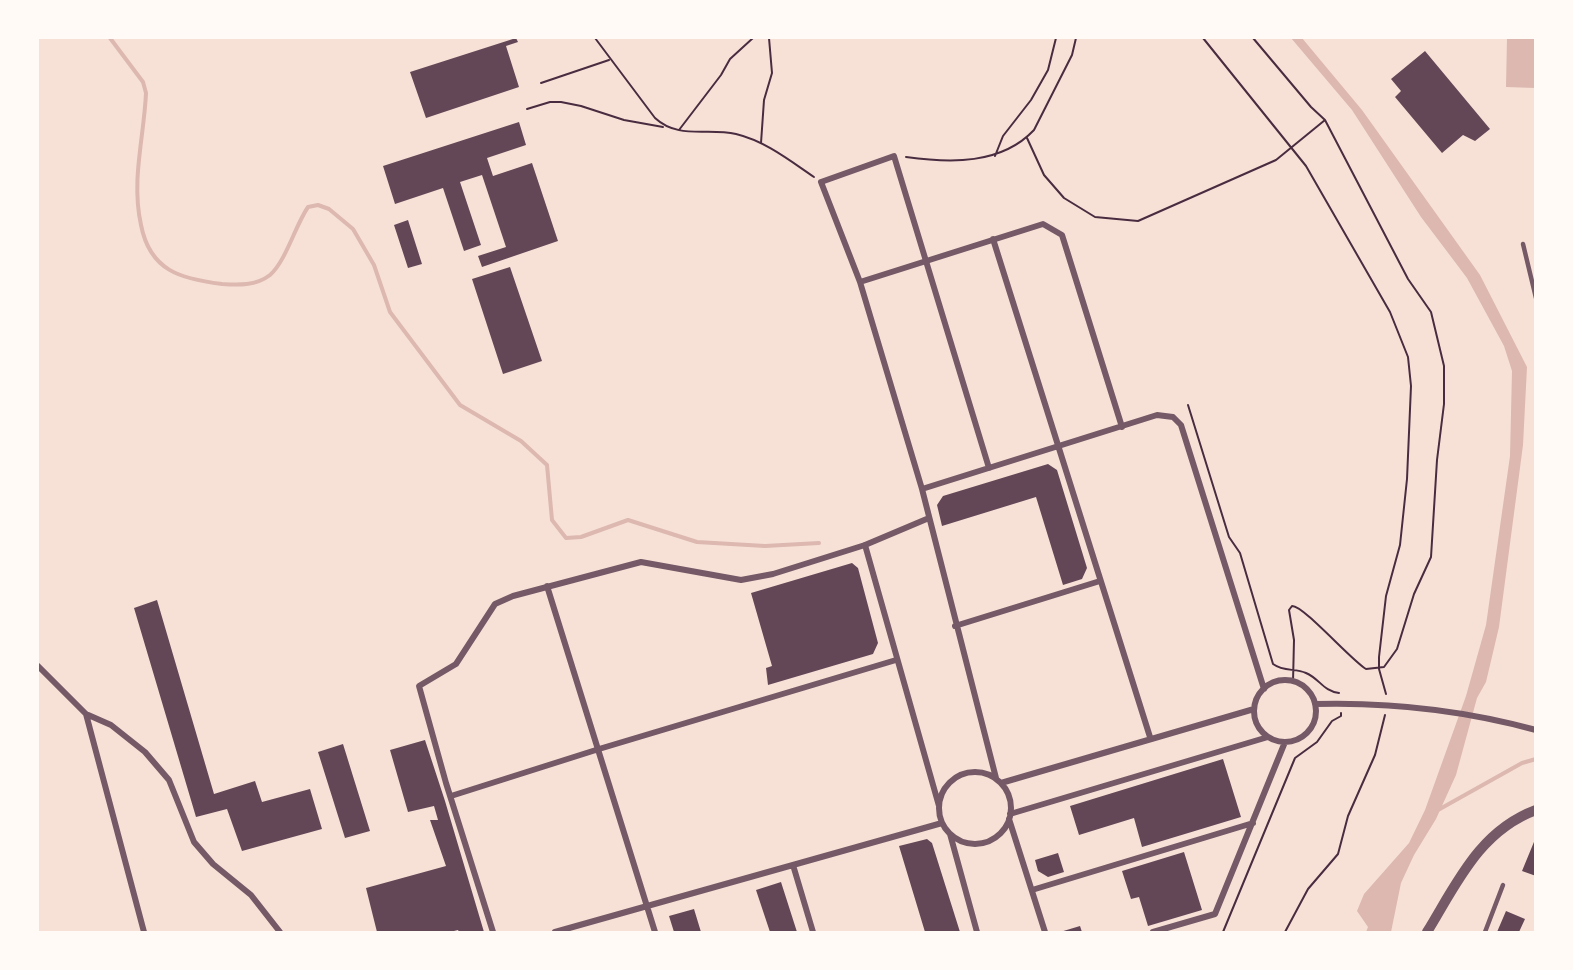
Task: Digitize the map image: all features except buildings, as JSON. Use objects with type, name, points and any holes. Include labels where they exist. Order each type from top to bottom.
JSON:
[{"type":"street","points":[[989,468],[894,156],[821,182],[860,282],[922,489],[955,626],[998,780],[1011,803],[1010,817],[1045,933]]},
{"type":"street","points":[[860,282],[1043,224],[1062,235],[1122,427]]},
{"type":"street","points":[[993,239],[1150,737]]},
{"type":"street","points":[[922,489],[1157,416],[1173,417],[1182,425],[1264,689]]},
{"type":"street","points":[[493,933],[419,686],[456,664],[495,604],[547,586],[641,562],[741,580],[773,574],[865,545],[930,518]]},
{"type":"street","points":[[865,545],[942,823],[950,834],[976,933]]},
{"type":"street","points":[[955,626],[1100,581]]},
{"type":"street","points":[[547,586],[655,933]]},
{"type":"street","points":[[451,796],[599,748],[896,660]]},
{"type":"street","points":[[38,666],[86,714],[111,725],[145,752],[169,780],[194,842],[213,864],[251,895],[280,933]]},
{"type":"street","points":[[1283,681],[1293,682],[1307,690],[1315,704],[1316,713],[1310,730],[1294,741],[1285,742],[1268,737],[1257,725],[1254,709],[1264,689],[1283,681]]},
{"type":"street","points":[[1315,704],[1419,707],[1466,713],[1536,730]]},
{"type":"street","points":[[939,806],[946,785],[964,773],[986,773],[998,780],[1254,709]]},
{"type":"street","points":[[86,714],[144,933]]},
{"type":"street","points":[[950,834],[971,844],[983,843],[994,838],[1010,817],[1268,737]]},
{"type":"street","points":[[1154,933],[1215,914],[1285,742]]},
{"type":"street","points":[[1427,933],[1461,874],[1477,852],[1506,825],[1536,810]]},
{"type":"street","points":[[555,933],[942,823]]},
{"type":"street","points":[[1032,890],[1252,823]]},
{"type":"street","points":[[793,865],[813,933]]},
{"type":"lane","points":[[1523,244],[1536,298]]},
{"type":"lane","points":[[1485,933],[1503,885]]},
{"type":"path","points":[[595,38],[609,60],[655,118],[666,128]]},
{"type":"path","points":[[679,130],[721,75],[730,59],[753,38]]},
{"type":"path","points":[[761,143],[764,100],[772,73],[769,38]]},
{"type":"path","points":[[995,156],[1003,136],[1031,100],[1048,70],[1056,38]]},
{"type":"path","points":[[894,156],[936,161],[995,156],[1027,138],[1034,130],[1072,55],[1076,38]]},
{"type":"path","points":[[1203,38],[1266,119],[1292,146],[1365,267],[1397,326],[1408,357],[1412,386],[1408,470],[1400,545],[1386,596],[1381,633],[1379,669],[1387,698],[1375,755],[1348,816],[1338,854],[1308,889],[1285,933]]},
{"type":"path","points":[[1253,38],[1311,107],[1325,120],[1408,279],[1431,312],[1444,366],[1444,404],[1437,460],[1431,557],[1414,594],[1397,649],[1388,663],[1379,669],[1372,670],[1362,666],[1345,653],[1302,609],[1292,606],[1289,610],[1294,650],[1293,682]]},
{"type":"path","points":[[541,83],[609,60]]},
{"type":"path","points":[[527,109],[549,102],[561,102],[624,120],[666,128],[734,134],[761,143],[821,182]]},
{"type":"path","points":[[1027,138],[1044,176],[1064,198],[1095,217],[1138,221],[1276,159],[1325,120]]},
{"type":"shaded area","points":[[1291,38],[1302,38],[1362,110],[1480,275],[1527,367],[1523,445],[1499,627],[1486,682],[1477,698],[1456,775],[1436,819],[1414,855],[1401,883],[1391,932],[1366,932],[1368,927],[1357,911],[1364,894],[1409,843],[1425,810],[1466,696],[1486,625],[1510,456],[1512,371],[1504,346],[1467,278],[1421,217],[1352,110]]},
{"type":"shaded area","points":[[1507,38],[1535,38],[1535,88],[1506,87]]},
{"type":"waterway","points":[[110,38],[143,82],[146,93],[138,175],[138,208],[145,241],[160,263],[170,270],[193,279],[222,284],[253,283],[265,279],[276,269],[308,207],[318,205],[329,209],[353,229],[374,265],[390,312],[460,405],[521,441],[547,465],[552,520],[566,538],[581,537],[628,520],[697,542],[765,546],[819,543]]},
{"type":"waterway","points":[[1438,810],[1522,763],[1536,759]]}]
